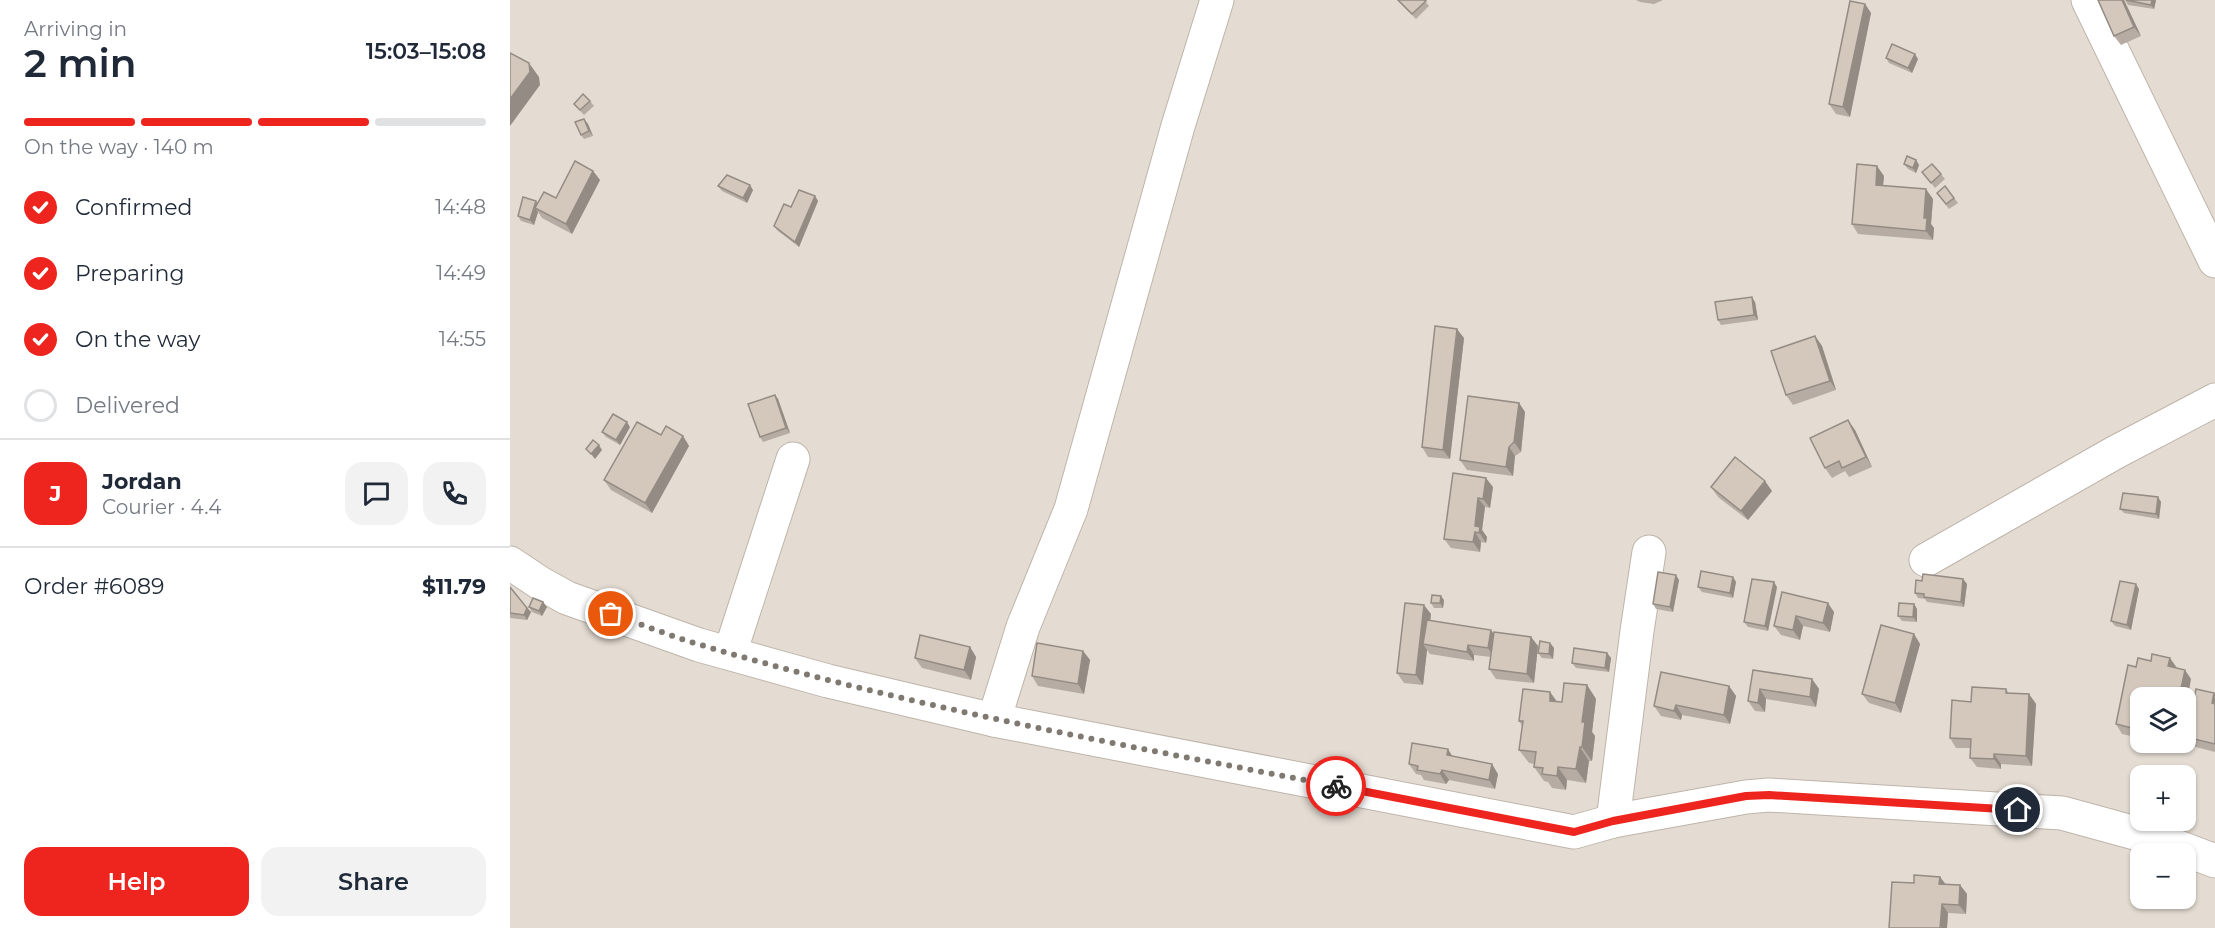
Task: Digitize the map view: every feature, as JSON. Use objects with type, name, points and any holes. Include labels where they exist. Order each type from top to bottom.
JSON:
[{"type":"street","points":[[994,720],[1023,627],[1071,509],[1156,206],[1217,0]]},
{"type":"street","points":[[2088,0],[2215,261]]},
{"type":"street","points":[[1926,560],[2116,452],[2215,400]]},
{"type":"street","points":[[730,653],[793,459]]},
{"type":"street","points":[[1613,821],[1636,631],[1649,552]]},
{"type":"street","points":[[510,562],[567,598],[699,645],[828,681],[994,720],[1574,832],[1613,821],[1746,796],[1769,795],[2062,813],[2157,839],[2215,861]]},
{"type":"shaded area","points":[[510,0],[2215,0],[2215,928],[510,928]]},
{"type":"building","points":[[1398,0],[1424,0],[1426,1],[1412,14]]},
{"type":"building","points":[[2098,0],[2122,0],[2134,27],[2114,36]]},
{"type":"building","points":[[2126,0],[2152,0],[2151,5]]},
{"type":"building","points":[[1850,1],[1865,4],[1843,107],[1829,104]]},
{"type":"building","points":[[1892,44],[1915,54],[1908,68],[1886,58]]},
{"type":"building","points":[[510,53],[529,63],[530,72],[510,99]]},
{"type":"building","points":[[583,94],[590,101],[580,110],[574,104]]},
{"type":"building","points":[[584,119],[589,131],[581,135],[575,122]]},
{"type":"building","points":[[1907,156],[1916,160],[1913,168],[1904,164]]},
{"type":"building","points":[[575,161],[593,171],[566,224],[535,208],[544,192],[556,198]]},
{"type":"building","points":[[1857,164],[1877,166],[1876,185],[1926,189],[1924,218],[1927,218],[1926,231],[1852,224]]},
{"type":"building","points":[[1932,164],[1941,174],[1931,183],[1922,172]]},
{"type":"building","points":[[727,175],[750,185],[743,198],[718,186]]},
{"type":"building","points":[[1945,186],[1954,198],[1946,204],[1937,193]]},
{"type":"building","points":[[799,190],[815,196],[795,242],[774,226],[784,204],[791,207]]},
{"type":"building","points":[[523,197],[536,201],[530,220],[518,216]]},
{"type":"building","points":[[1752,297],[1754,315],[1718,320],[1715,302]]},
{"type":"building","points":[[1435,326],[1457,329],[1443,450],[1422,447]]},
{"type":"building","points":[[1815,336],[1830,381],[1786,395],[1771,351]]},
{"type":"building","points":[[775,395],[786,428],[760,437],[748,404]]},
{"type":"building","points":[[1468,396],[1519,403],[1514,442],[1509,447],[1506,467],[1460,460]]},
{"type":"building","points":[[613,414],[627,422],[616,440],[602,432]]},
{"type":"building","points":[[1848,420],[1866,457],[1842,468],[1839,461],[1825,468],[1810,438]]},
{"type":"building","points":[[637,422],[661,435],[666,426],[683,436],[645,503],[604,480]]},
{"type":"building","points":[[593,440],[599,445],[591,454],[586,449]]},
{"type":"building","points":[[1735,457],[1765,481],[1741,511],[1711,487]]},
{"type":"building","points":[[1453,473],[1486,478],[1483,499],[1478,498],[1475,526],[1480,527],[1479,533],[1475,532],[1473,542],[1444,539]]},
{"type":"building","points":[[2123,493],[2158,497],[2156,514],[2120,509]]},
{"type":"building","points":[[1701,571],[1733,577],[1730,593],[1698,587]]},
{"type":"building","points":[[1658,572],[1676,575],[1670,607],[1653,604]]},
{"type":"building","points":[[1923,574],[1963,579],[1961,602],[1924,597],[1924,594],[1915,593],[1916,580],[1922,581]]},
{"type":"building","points":[[1752,579],[1774,582],[1765,626],[1744,622]]},
{"type":"building","points":[[2120,581],[2136,584],[2127,625],[2111,621]]},
{"type":"building","points":[[510,587],[527,608],[524,615],[510,613]]},
{"type":"building","points":[[1782,592],[1828,603],[1823,623],[1796,616],[1793,630],[1774,626]]},
{"type":"building","points":[[1432,595],[1441,596],[1440,603],[1431,603]]},
{"type":"building","points":[[533,598],[543,602],[539,611],[529,607]]},
{"type":"building","points":[[1405,603],[1424,605],[1416,675],[1397,673]]},
{"type":"building","points":[[1899,603],[1914,604],[1913,617],[1898,616]]},
{"type":"building","points":[[1427,620],[1491,630],[1488,648],[1468,645],[1467,652],[1423,644]]},
{"type":"building","points":[[1881,625],[1914,634],[1895,703],[1862,694]]},
{"type":"building","points":[[1494,632],[1531,637],[1527,674],[1489,669]]},
{"type":"building","points":[[920,635],[970,647],[964,670],[915,658]]},
{"type":"building","points":[[1540,641],[1550,643],[1549,654],[1538,653]]},
{"type":"building","points":[[1037,643],[1083,651],[1078,684],[1032,676]]},
{"type":"building","points":[[1574,648],[1607,653],[1605,668],[1572,663]]},
{"type":"building","points":[[2152,654],[2170,658],[2168,666],[2185,670],[2181,687],[2130,687],[2130,728],[2116,724],[2128,665],[2136,667],[2138,658],[2151,661]]},
{"type":"building","points":[[1753,670],[1812,679],[1810,697],[1760,689],[1758,703],[1748,701]]},
{"type":"building","points":[[1661,672],[1729,686],[1724,715],[1676,705],[1674,711],[1654,706]]},
{"type":"building","points":[[1564,683],[1587,685],[1582,722],[1585,722],[1582,747],[1580,747],[1576,769],[1558,767],[1557,776],[1542,774],[1543,768],[1534,767],[1536,752],[1519,750],[1523,721],[1519,721],[1523,689],[1550,692],[1550,701],[1562,702]]},
{"type":"building","points":[[1972,687],[2006,689],[2006,693],[2029,694],[2026,756],[1994,754],[1994,759],[1970,758],[1971,739],[1950,738],[1952,700],[1971,702]]},
{"type":"building","points":[[2196,689],[2214,693],[2212,703],[2215,704],[2215,744],[2196,739]]},
{"type":"building","points":[[1412,743],[1448,749],[1447,755],[1492,764],[1489,780],[1442,770],[1440,774],[1417,770],[1418,766],[1409,764]]},
{"type":"building","points":[[1914,875],[1940,877],[1939,884],[1960,885],[1959,905],[1942,904],[1940,928],[1889,928],[1892,882],[1914,883]]},
{"type":"way so far","points":[[611,614],[699,645],[828,681],[994,720],[1336,786]]},
{"type":"route","points":[[1336,786],[1574,832],[1613,821],[1746,796],[1769,795],[2018,810]]}]
